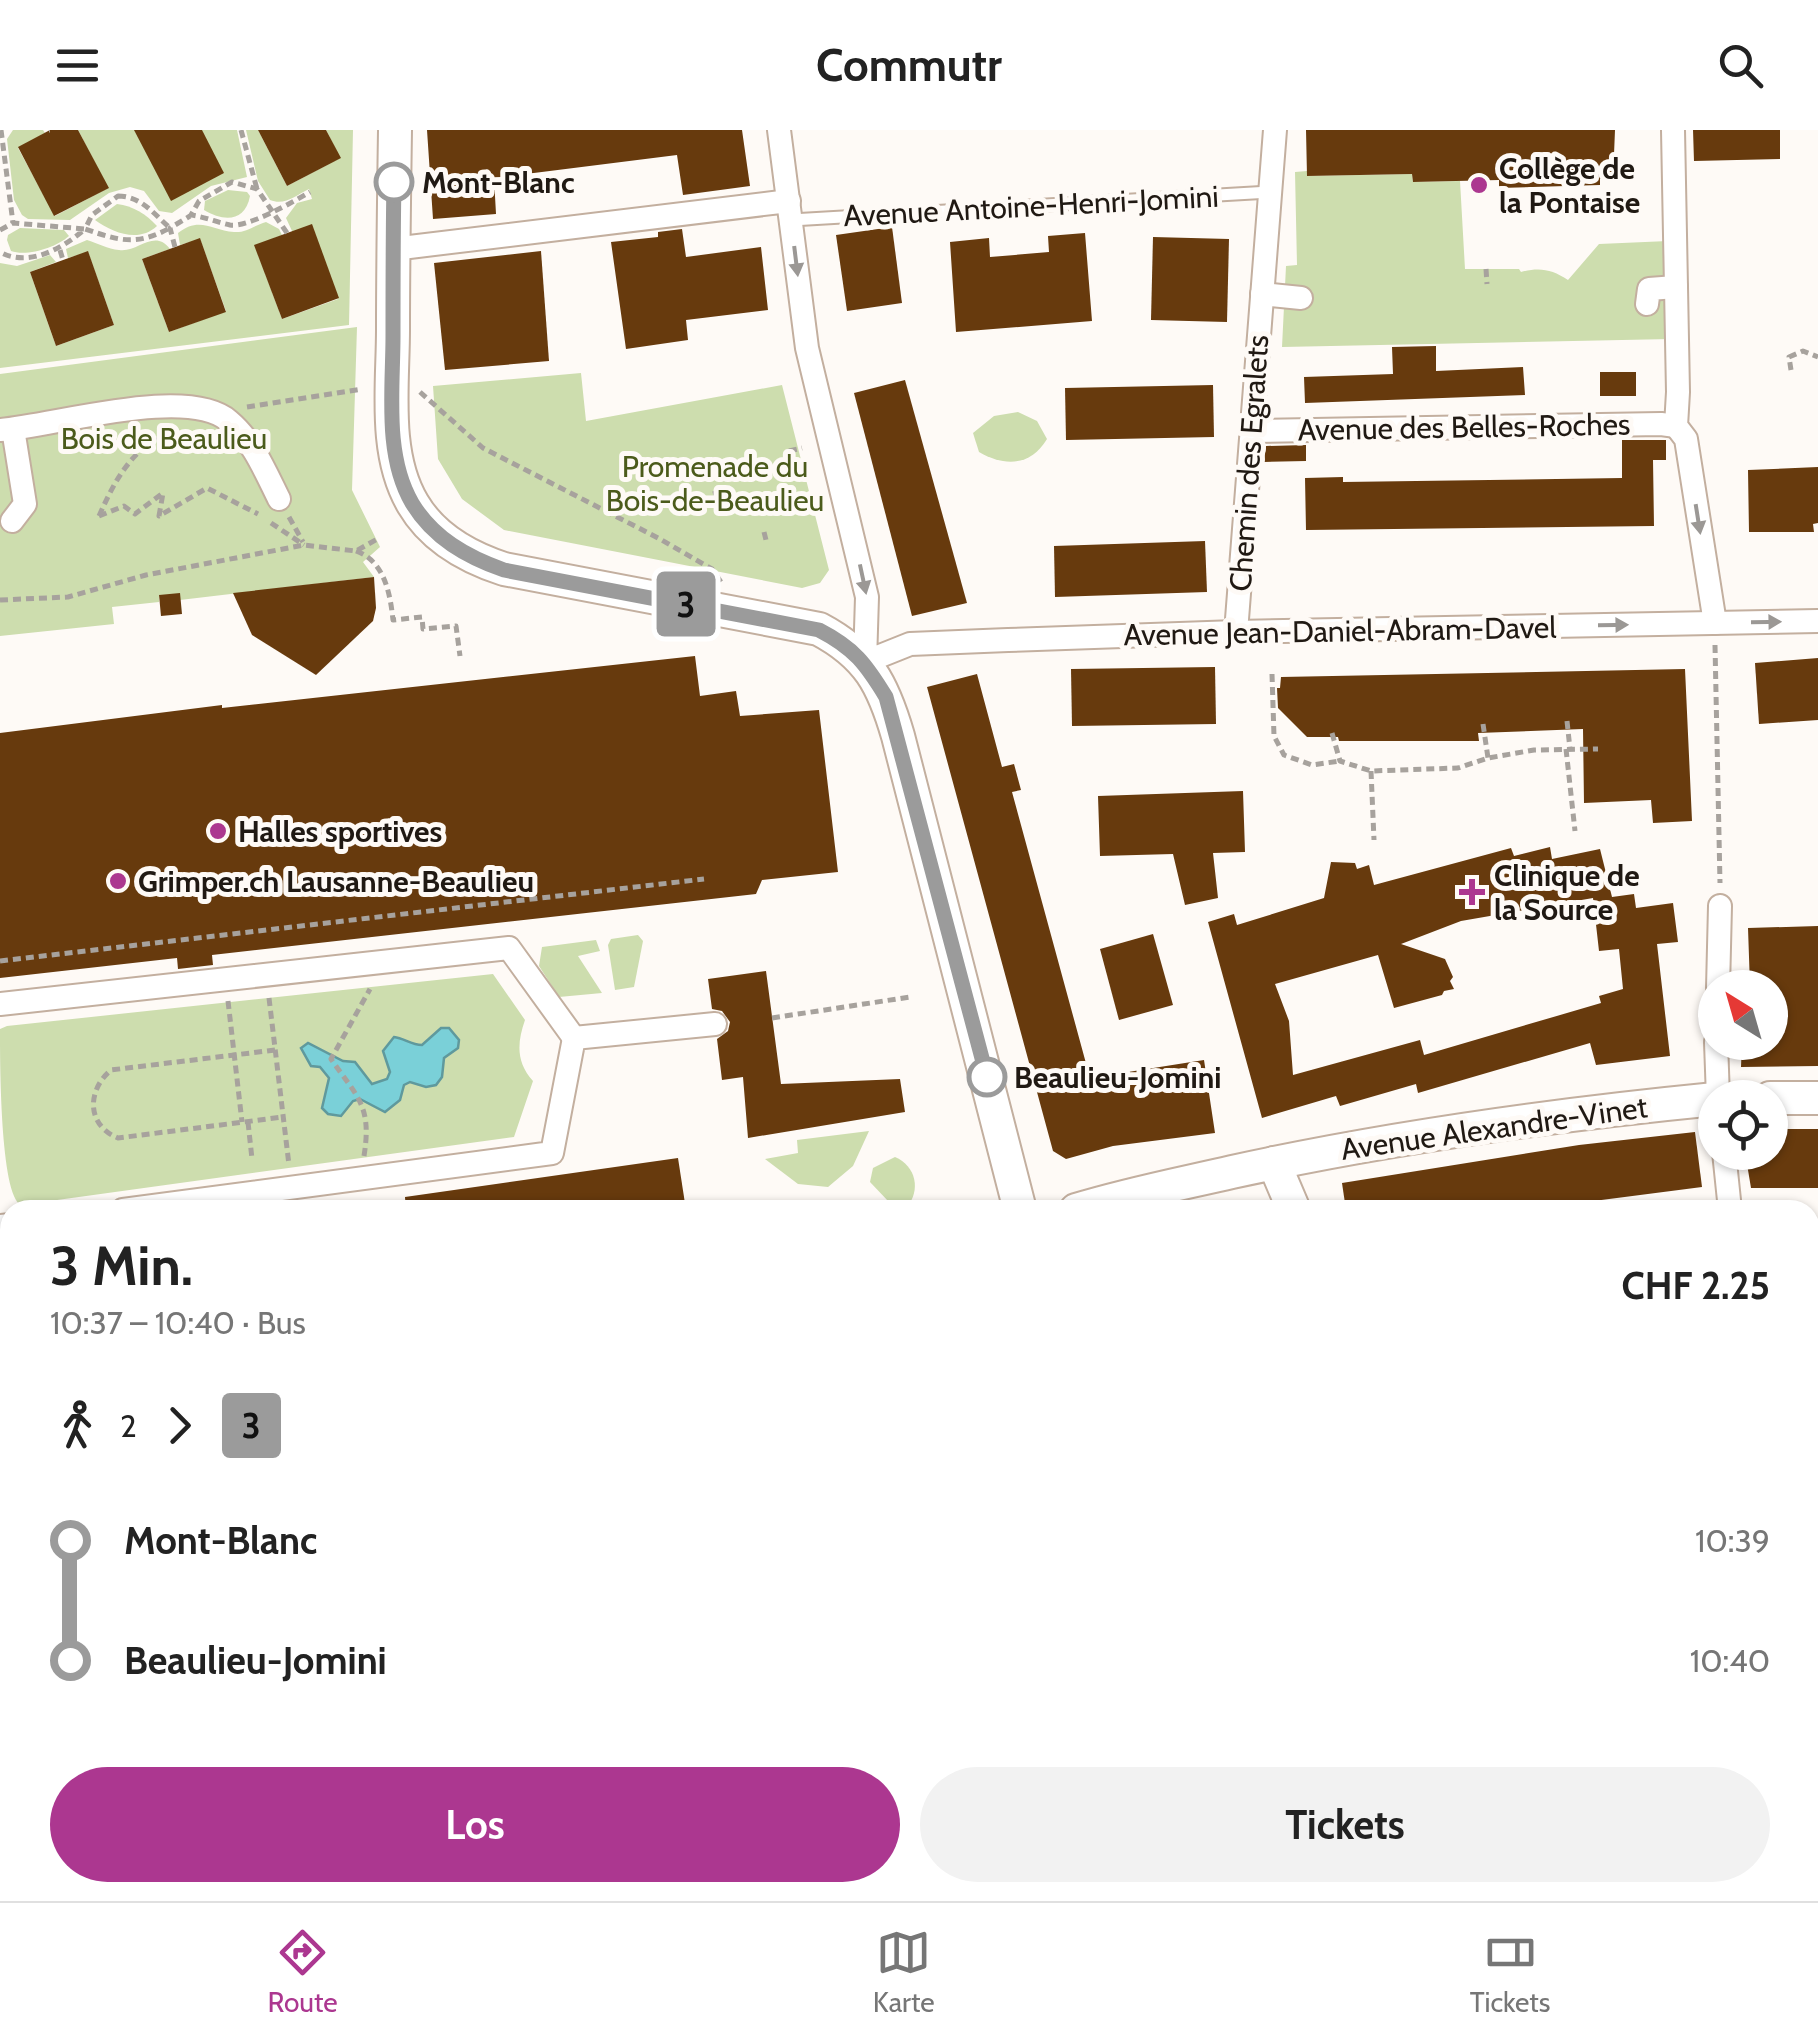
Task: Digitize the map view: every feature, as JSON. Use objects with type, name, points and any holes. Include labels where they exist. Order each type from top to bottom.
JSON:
[{"type":"main road","points":[[395,130],[393,432],[413,505],[451,545],[471,558],[504,570],[819,630],[843,642],[865,662],[886,697],[894,723],[1017,1200]]},
{"type":"main road","points":[[1788,1098],[1818,1098]]},
{"type":"main road","name":"Avenue Alexandre-Vinet","points":[[1110,1200],[1330,1150],[1529,1118],[1698,1100]]},
{"type":"main road","points":[[1274,1163],[1290,1200]]},
{"type":"street","points":[[779,130],[807,348],[866,597],[865,662]]},
{"type":"street","name":"Chemin des Egralets","points":[[1236,632],[1275,130]]},
{"type":"street","points":[[1673,130],[1676,426],[1686,439],[1715,622]]},
{"type":"street","name":"Avenue Antoine-Henri-Jomini","points":[[393,249],[790,210]]},
{"type":"street","points":[[1646,304],[1648,289],[1676,287]]},
{"type":"street","name":"Chemin des Egralets","points":[[1262,294],[1301,298]]},
{"type":"street","points":[[12,521],[25,504],[7,429],[173,404],[226,418],[252,446],[279,499]]},
{"type":"street","name":"Avenue des Belles-Roches","points":[[1252,430],[1676,426]]},
{"type":"street","name":"Avenue Jean-Daniel-Abram-Davel","points":[[865,662],[910,644],[1236,632],[1818,621]]},
{"type":"street","points":[[1718,970],[1720,906]]},
{"type":"street","points":[[0,1004],[509,948],[574,1038],[552,1153],[200,1200]]},
{"type":"street","points":[[574,1038],[715,1024]]},
{"type":"street","points":[[1726,1170],[1729,1200]]},
{"type":"lane","name":"Avenue Antoine-Henri-Jomini","points":[[790,210],[1270,192]]},
{"type":"path","points":[[2,130],[14,224]]},
{"type":"path","points":[[241,130],[257,189],[287,234]]},
{"type":"path","points":[[0,230],[14,224],[85,229],[122,242],[153,237],[170,228],[191,215],[199,201],[232,182],[257,189]]},
{"type":"path","points":[[191,215],[232,226],[310,192]]},
{"type":"path","points":[[0,252],[12,258],[60,250],[85,229],[92,215],[118,196],[131,196],[170,228],[175,247]]},
{"type":"path","points":[[60,250],[63,260]]},
{"type":"path","points":[[1486,270],[1487,284]]},
{"type":"path","points":[[1791,370],[1789,356],[1803,351],[1818,357]]},
{"type":"path","points":[[226,418],[247,407],[362,388]]},
{"type":"path","points":[[418,390],[483,448],[612,515],[662,536],[715,566],[721,582]]},
{"type":"path","points":[[192,408],[138,450],[115,479],[99,516],[124,506],[136,514],[163,494],[159,516],[207,488],[238,502]]},
{"type":"path","points":[[789,451],[802,448]]},
{"type":"path","points":[[758,463],[761,476]]},
{"type":"path","points":[[713,494],[723,491]]},
{"type":"path","points":[[612,515],[618,508]]},
{"type":"path","points":[[356,550],[377,540]]},
{"type":"path","points":[[0,600],[68,597],[146,575],[304,545],[356,550],[370,556],[382,572],[394,620],[422,617],[423,629],[456,626],[460,656]]},
{"type":"path","points":[[1715,622],[1720,906]]},
{"type":"path","points":[[1272,674],[1274,736],[1284,755],[1312,765],[1340,761],[1371,771],[1458,768],[1534,750],[1598,749]]},
{"type":"path","points":[[1568,721],[1574,831]]},
{"type":"path","points":[[1483,724],[1488,758]]},
{"type":"path","points":[[1332,733],[1340,761]]},
{"type":"path","points":[[1371,771],[1374,840]]},
{"type":"path","points":[[0,961],[704,879]]},
{"type":"path","points":[[266,975],[292,1188]]},
{"type":"path","points":[[225,979],[252,1159]]},
{"type":"path","points":[[364,1158],[368,1127],[363,1105],[331,1059],[371,987]]},
{"type":"path","points":[[772,1018],[910,996]]},
{"type":"path","points":[[276,1050],[111,1070],[97,1085],[92,1107],[100,1126],[118,1138],[284,1118]]},
{"type":"green space","points":[[13,130],[45,133],[18,148],[55,216],[108,188],[78,130],[237,130],[247,177],[211,186],[172,213],[159,211],[144,191],[130,187],[109,193],[70,220],[28,219],[14,200],[7,139]]},
{"type":"green space","points":[[246,130],[258,130],[287,186],[340,158],[326,130],[353,130],[349,325],[0,368],[0,263],[17,266],[50,255],[56,262],[30,272],[56,346],[114,325],[88,252],[68,258],[66,249],[87,240],[119,250],[158,241],[170,249],[142,259],[169,332],[226,311],[200,239],[180,245],[178,233],[193,225],[238,232],[266,222],[279,229],[282,235],[255,246],[282,319],[338,299],[286,218],[297,203],[312,199],[309,189],[286,201],[270,200],[258,181]]},
{"type":"green space","points":[[1307,171],[1308,176],[1412,174],[1413,182],[1460,181],[1465,269],[1545,270],[1568,280],[1599,244],[1668,241],[1671,339],[1282,347],[1286,266],[1297,265],[1295,172]]},
{"type":"green space","points":[[228,190],[247,192],[250,196],[244,211],[226,218],[204,210],[205,201]]},
{"type":"green space","points":[[117,204],[139,211],[157,226],[134,235],[110,229],[95,220]]},
{"type":"green space","points":[[20,228],[64,230],[69,236],[42,250],[11,251],[8,235]]},
{"type":"green space","name":"Bois de Beaulieu","points":[[357,327],[352,490],[380,547],[363,562],[374,577],[180,600],[159,595],[159,602],[112,607],[114,624],[0,636],[0,374]]},
{"type":"green space","name":"Promenade du Bois-de-Beaulieu","points":[[581,373],[586,421],[782,385],[829,570],[820,583],[802,588],[504,530],[462,499],[438,459],[433,386]]},
{"type":"green space","points":[[1018,412],[1037,421],[1047,439],[1041,448],[1025,459],[1008,462],[979,452],[973,433],[994,416]]},
{"type":"green space","points":[[638,935],[643,941],[634,987],[615,990],[608,945],[611,939]]},
{"type":"green space","points":[[596,940],[600,951],[578,956],[602,993],[559,997],[539,966],[542,947]]},
{"type":"green space","points":[[493,974],[525,1020],[520,1052],[523,1067],[533,1081],[514,1137],[57,1200],[17,1200],[9,1178],[3,1125],[0,1029]]},
{"type":"green space","points":[[869,1131],[853,1166],[828,1187],[798,1184],[765,1159],[798,1153],[797,1140]]},
{"type":"green space","points":[[895,1157],[908,1166],[915,1186],[911,1200],[887,1200],[870,1182],[873,1168]]},
{"type":"water","points":[[441,1028],[449,1028],[459,1040],[458,1048],[444,1058],[442,1077],[436,1085],[404,1085],[400,1100],[385,1112],[360,1099],[353,1101],[341,1116],[328,1114],[322,1108],[329,1078],[320,1067],[311,1066],[301,1048],[308,1043],[343,1061],[355,1062],[372,1084],[387,1079],[390,1072],[383,1051],[394,1037],[422,1045]]},
{"type":"building","points":[[50,130],[78,130],[109,188],[54,216],[18,147]]},
{"type":"building","points":[[134,130],[202,130],[224,173],[171,201]]},
{"type":"building","points":[[258,130],[326,130],[341,158],[287,186]]},
{"type":"building","points":[[427,130],[742,130],[750,186],[683,195],[677,155],[494,178],[496,214],[433,219]]},
{"type":"building","points":[[1306,130],[1615,130],[1613,179],[1600,179],[1600,185],[1499,188],[1499,180],[1413,182],[1412,174],[1307,176]]},
{"type":"building","points":[[1693,130],[1780,130],[1780,159],[1694,161]]},
{"type":"building","points":[[312,224],[339,298],[282,319],[254,245]]},
{"type":"building","points":[[892,227],[902,303],[847,311],[836,235]]},
{"type":"building","points":[[682,229],[686,257],[761,247],[768,310],[686,320],[688,340],[626,349],[611,242],[658,237],[658,232]]},
{"type":"building","points":[[1085,233],[1092,321],[956,332],[950,242],[989,238],[990,257],[1049,252],[1048,236]]},
{"type":"building","points":[[1153,237],[1229,239],[1227,322],[1151,320]]},
{"type":"building","points":[[200,238],[226,312],[169,332],[142,259]]},
{"type":"building","points":[[88,251],[114,325],[56,346],[30,272]]},
{"type":"building","points":[[541,251],[549,361],[445,370],[434,263]]},
{"type":"building","points":[[1436,346],[1436,371],[1523,367],[1525,395],[1305,403],[1304,377],[1393,374],[1392,347]]},
{"type":"building","points":[[1600,372],[1636,372],[1636,396],[1600,396]]},
{"type":"building","points":[[905,380],[967,603],[912,616],[854,393]]},
{"type":"building","points":[[1213,385],[1214,437],[1066,440],[1065,388]]},
{"type":"building","points":[[1622,440],[1666,440],[1666,460],[1653,460],[1654,526],[1306,530],[1305,478],[1343,477],[1343,482],[1622,478]]},
{"type":"building","points":[[1306,445],[1306,461],[1264,462],[1266,446]]},
{"type":"building","points":[[1818,467],[1818,523],[1813,524],[1814,532],[1749,532],[1748,470]]},
{"type":"building","points":[[1205,541],[1207,592],[1055,597],[1054,546]]},
{"type":"building","points":[[374,577],[373,621],[316,675],[252,635],[233,593]]},
{"type":"building","points":[[180,593],[182,614],[161,616],[159,595]]},
{"type":"building","points":[[695,656],[700,696],[736,691],[740,716],[819,710],[838,872],[762,880],[756,894],[212,955],[213,965],[178,969],[177,958],[0,978],[0,733],[222,705]]},
{"type":"building","points":[[1818,658],[1818,720],[1759,724],[1755,663]]},
{"type":"building","points":[[1215,667],[1216,724],[1072,726],[1071,669]]},
{"type":"building","points":[[1685,669],[1692,821],[1653,823],[1651,800],[1584,803],[1583,729],[1478,733],[1479,741],[1339,741],[1338,737],[1307,737],[1278,708],[1281,677]]},
{"type":"building","points":[[977,674],[1002,767],[1014,764],[1021,790],[1012,792],[1090,1078],[1204,1060],[1215,1133],[1113,1146],[1066,1159],[1053,1151],[927,687]]},
{"type":"building","points":[[1243,791],[1245,852],[1213,853],[1218,898],[1185,905],[1173,854],[1100,856],[1098,796]]},
{"type":"building","points":[[1550,847],[1552,859],[1600,849],[1612,897],[1634,894],[1636,908],[1673,903],[1678,942],[1657,944],[1670,1056],[1596,1065],[1590,1043],[1418,1093],[1416,1084],[1340,1106],[1336,1096],[1262,1118],[1208,922],[1234,914],[1237,925],[1324,898],[1331,862],[1355,863],[1357,869],[1369,865],[1374,885],[1511,848],[1514,856]],"holes":[[[1593,898],[1599,951],[1619,949],[1623,989],[1599,996],[1601,1003],[1424,1055],[1420,1040],[1293,1075],[1289,1021],[1275,984],[1378,955],[1394,1008],[1454,989],[1445,959],[1401,944],[1461,921]]]},
{"type":"building","points":[[1818,926],[1818,1066],[1741,1067],[1741,1060],[1788,1060],[1788,970],[1749,970],[1748,928]]},
{"type":"building","points":[[1153,934],[1173,1005],[1119,1020],[1100,949]]},
{"type":"building","points":[[766,971],[781,1084],[900,1079],[905,1112],[748,1138],[743,1077],[722,1080],[717,1039],[728,1031],[730,1022],[722,1011],[712,1009],[708,979]]},
{"type":"building","points":[[1788,1129],[1818,1129],[1818,1188],[1751,1188],[1748,1170],[1788,1170]]},
{"type":"building","points":[[1695,1132],[1702,1187],[1601,1200],[1345,1200],[1342,1183],[1579,1145]]},
{"type":"building","points":[[678,1158],[684,1200],[405,1200],[405,1197]]},
{"type":"bus line","name":"3","points":[[394,182],[393,432],[402,482],[413,505],[451,545],[471,558],[504,570],[790,622],[843,642],[865,662],[886,697],[987,1077]]},
{"type":"place","name":"Mont-Blanc","points":[[394,182]]},
{"type":"place","name":"Collège de la Pontaise","points":[[1479,185]]},
{"type":"place","name":"Halles sportives","points":[[218,831]]},
{"type":"place","name":"Grimper.ch Lausanne-Beaulieu","points":[[118,881]]},
{"type":"place","name":"Clinique de la Source","points":[[1472,892]]},
{"type":"place","name":"Beaulieu-Jomini","points":[[987,1077]]}]
